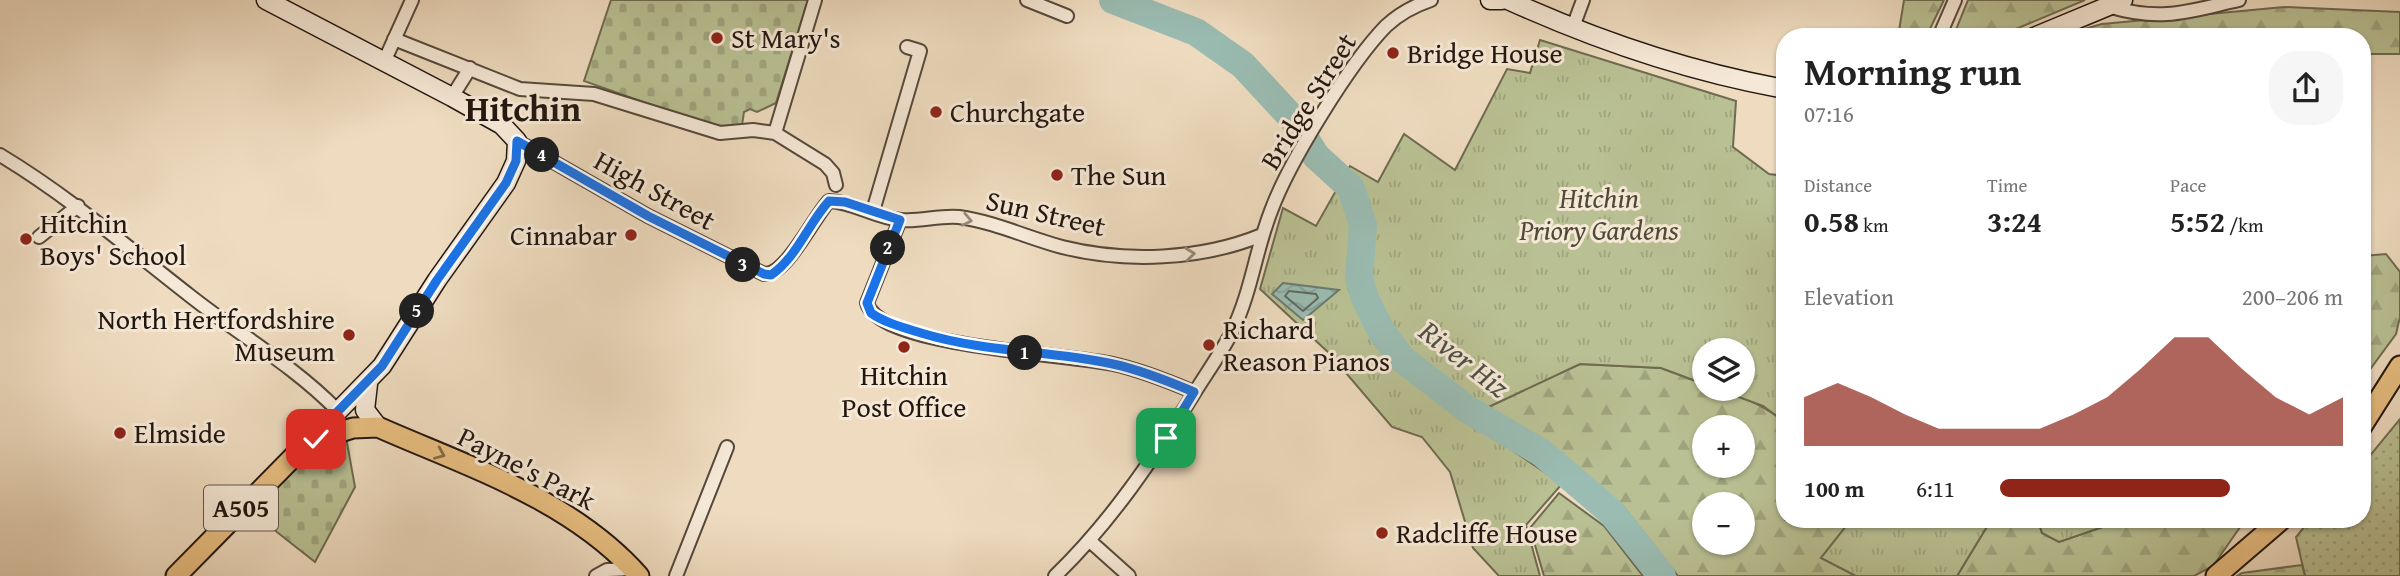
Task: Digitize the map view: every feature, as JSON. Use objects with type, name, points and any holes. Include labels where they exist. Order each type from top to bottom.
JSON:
[{"type":"main road","points":[[2371,412],[2400,366]]},
{"type":"main road","name":"A505","points":[[176,576],[308,442],[353,428],[378,427]]},
{"type":"main road","name":"Payne's Park","points":[[378,427],[560,510],[607,543],[636,573]]},
{"type":"main road","points":[[2216,576],[2272,528]]},
{"type":"street","points":[[266,0],[502,125],[517,141],[516,161],[506,183],[368,384],[337,410],[308,442]]},
{"type":"street","points":[[384,62],[412,0]]},
{"type":"street","points":[[775,133],[815,0]]},
{"type":"street","points":[[1027,0],[1067,16]]},
{"type":"street","name":"Bridge Street","points":[[1055,576],[1091,542],[1166,438],[1231,334],[1250,291],[1262,236],[1272,207],[1322,117],[1385,27],[1415,2],[1431,0]]},
{"type":"street","points":[[1490,0],[1502,0]]},
{"type":"street","points":[[1508,0],[1573,27],[1696,71],[1776,87]]},
{"type":"street","points":[[1573,27],[1583,0]]},
{"type":"street","points":[[1943,28],[1955,0]]},
{"type":"street","points":[[2057,28],[2117,4],[2143,16],[2172,15],[2239,0]]},
{"type":"street","points":[[394,38],[520,89],[594,94],[720,133],[753,130],[775,133],[825,164],[833,173],[836,185]]},
{"type":"street","points":[[907,47],[920,51],[873,211],[900,220],[867,303],[876,317],[947,341],[996,351],[1112,363],[1147,373],[1194,392]]},
{"type":"street","points":[[452,97],[470,68]]},
{"type":"street","name":"High Street","points":[[517,141],[670,227],[737,262],[771,275],[784,266],[816,216],[829,201],[845,202],[873,211]]},
{"type":"street","points":[[0,155],[78,206],[188,295],[312,384],[337,410]]},
{"type":"street","points":[[39,237],[78,206]]},
{"type":"street","name":"Sun Street","points":[[900,220],[943,216],[962,218],[1062,247],[1146,256],[1204,253],[1236,246],[1262,236]]},
{"type":"street","points":[[365,410],[368,384]]},
{"type":"street","points":[[337,410],[350,405],[365,410],[378,427]]},
{"type":"street","points":[[676,576],[727,447]]},
{"type":"street","points":[[1091,542],[1129,576]]},
{"type":"street","points":[[596,576],[607,570],[636,573]]},
{"type":"green space","points":[[611,0],[808,0],[776,103],[757,112],[750,109],[744,112],[742,125],[716,128],[584,81]]},
{"type":"green space","points":[[1904,0],[1944,0],[1930,28],[1899,28]]},
{"type":"green space","points":[[1968,0],[2085,0],[2018,28],[1957,28]]},
{"type":"green space","points":[[2284,7],[2400,12],[2400,54],[2371,54],[2371,28],[2088,28],[2102,24]]},
{"type":"green space","name":"Hitchin Priory Gardens","points":[[1540,40],[1736,101],[1733,147],[1769,174],[1776,175],[1776,415],[1749,401],[1755,401],[1755,338],[1692,338],[1692,380],[1661,368],[1580,364],[1484,409],[1475,425],[1562,484],[1526,525],[1540,576],[1499,576],[1473,548],[1450,472],[1422,437],[1392,427],[1329,353],[1260,289],[1283,208],[1316,226],[1350,166],[1378,182],[1404,134],[1455,170],[1507,69],[1530,73]]},
{"type":"green space","points":[[2386,254],[2400,272],[2400,317],[2396,334],[2371,368],[2371,255]]},
{"type":"green space","points":[[1580,364],[1661,368],[1692,380],[1692,401],[1751,401],[1776,416],[1776,528],[1845,528],[1821,558],[1856,576],[1678,576],[1622,505],[1484,409]]},
{"type":"green space","points":[[2400,419],[2400,576],[2305,576],[2296,537],[2303,528],[2371,528],[2371,454]]},
{"type":"green space","points":[[346,437],[355,487],[315,562],[254,514],[304,453]]},
{"type":"green space","points":[[1559,493],[1604,526],[1643,576],[1544,576],[1530,528]]},
{"type":"green space","points":[[1845,528],[1986,528],[1957,576],[1856,576],[1821,558]]},
{"type":"green space","points":[[1986,528],[2040,528],[2042,533],[2059,542],[2100,528],[2239,528],[2213,566],[2194,576],[1957,576]]},
{"type":"green space","points":[[2040,528],[2100,528],[2059,542],[2042,533]]},
{"type":"green space","points":[[2302,565],[2305,576],[2237,576],[2242,573]]},
{"type":"water","points":[[1283,283],[1339,290],[1303,320],[1272,294]]},
{"type":"waterway","name":"River Hiz","points":[[1113,0],[1196,32],[1243,65],[1292,118],[1316,156],[1351,188],[1363,225],[1359,278],[1365,298],[1381,331],[1402,359],[1467,409],[1542,453],[1612,513],[1662,576]]},
{"type":"place","name":"St Mary's","points":[[717,38]]},
{"type":"place","name":"Bridge House","points":[[1393,53]]},
{"type":"place","name":"Churchgate","points":[[936,112]]},
{"type":"place","name":"The Sun","points":[[1057,175]]},
{"type":"place","name":"Cinnabar","points":[[631,235]]},
{"type":"place","name":"Hitchin Boys' School","points":[[26,239]]},
{"type":"place","name":"North Hertfordshire Museum","points":[[349,335]]},
{"type":"place","name":"Richard Reason Pianos","points":[[1209,345]]},
{"type":"place","name":"Hitchin Post Office","points":[[904,347]]},
{"type":"place","name":"Elmside","points":[[120,433]]},
{"type":"place","name":"Radcliffe House","points":[[1382,533]]},
{"type":"district","name":"Hitchin","points":[[523,109]]},
{"type":"route","points":[[316,439],[308,442],[337,410],[368,384],[382,366],[437,280],[506,183],[516,161],[517,141],[648,216],[764,274],[771,275],[784,266],[816,216],[829,201],[845,202],[900,220],[867,303],[871,313],[907,329],[947,341],[996,351],[1112,363],[1147,373],[1194,392],[1166,438]]}]
